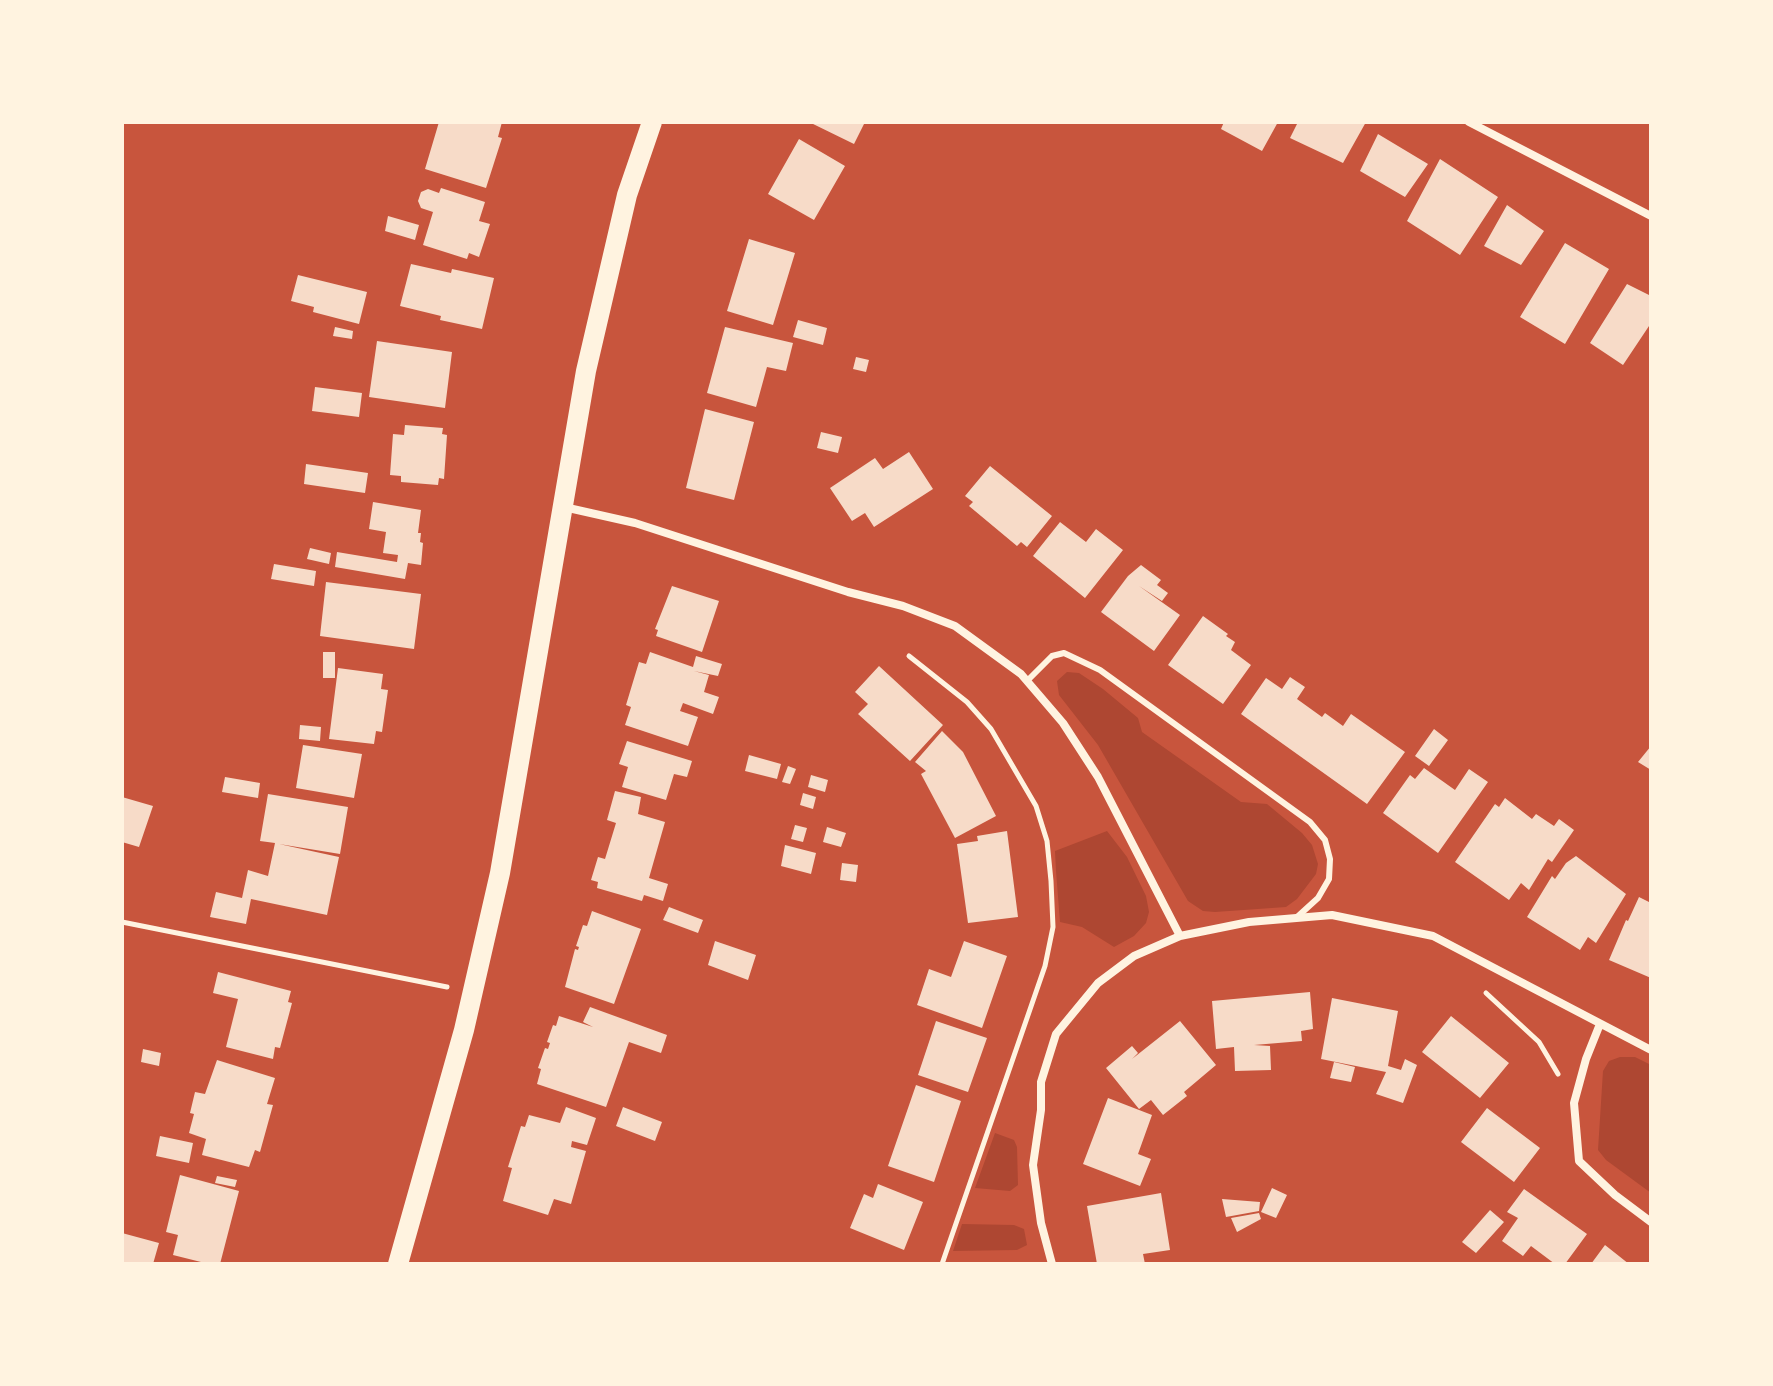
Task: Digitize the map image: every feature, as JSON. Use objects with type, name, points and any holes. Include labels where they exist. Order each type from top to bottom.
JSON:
[{"type":"main road","points":[[398,1264],[439,1126],[504,852],[586,371],[627,195],[652,122]]},
{"type":"street","points":[[1469,122],[1651,216]]},
{"type":"street","points":[[564,507],[635,523],[848,592],[903,606],[955,626],[1021,674],[1063,723],[1098,777],[1180,936]]},
{"type":"street","points":[[1052,1264],[1041,1223],[1033,1165],[1041,1110],[1041,1082],[1056,1034],[1098,983],[1134,956],[1180,936],[1249,922],[1332,915],[1433,936],[1651,1050]]},
{"type":"street","points":[[1600,1024],[1574,1103],[1579,1161],[1615,1195],[1651,1222]]},
{"type":"lane","points":[[1027,681],[1052,656],[1064,653],[1100,670],[1310,822],[1325,840],[1330,859],[1329,879],[1318,898],[1293,920]]},
{"type":"path","points":[[909,656],[967,702],[991,729],[1036,806],[1047,841],[1051,881],[1053,927],[1045,966],[942,1264]]},
{"type":"path","points":[[122,922],[472,993]]},
{"type":"path","points":[[1480,989],[1539,1042],[1557,1069],[1561,1084]]},
{"type":"shaded area","points":[[1067,672],[1079,673],[1103,689],[1138,718],[1142,732],[1241,802],[1267,804],[1302,833],[1312,845],[1318,864],[1316,874],[1297,899],[1286,907],[1215,912],[1203,911],[1188,901],[1098,745],[1059,695],[1057,681]]},
{"type":"shaded area","points":[[1107,831],[1127,857],[1146,896],[1149,912],[1146,923],[1134,936],[1114,947],[1082,927],[1060,922],[1056,871],[1055,851]]},
{"type":"shaded area","points":[[1635,1057],[1651,1065],[1651,1193],[1606,1160],[1598,1150],[1603,1071],[1609,1061]]},
{"type":"shaded area","points":[[995,1133],[1014,1140],[1017,1147],[1018,1185],[1010,1191],[975,1188]]},
{"type":"shaded area","points":[[962,1224],[1014,1225],[1024,1229],[1027,1245],[1017,1250],[953,1251]]},
{"type":"building","points":[[439,122],[502,122],[498,137],[502,138],[486,188],[425,169]]},
{"type":"building","points":[[809,122],[865,122],[854,144]]},
{"type":"building","points":[[1224,122],[1278,122],[1262,151],[1221,129]]},
{"type":"building","points":[[1298,122],[1366,122],[1343,163],[1290,138]]},
{"type":"building","points":[[1378,134],[1428,164],[1405,197],[1360,171]]},
{"type":"building","points":[[799,139],[845,166],[814,220],[768,194]]},
{"type":"building","points":[[1440,159],[1498,197],[1460,255],[1407,221]]},
{"type":"building","points":[[441,188],[485,202],[479,221],[490,224],[479,257],[469,253],[467,259],[423,245],[433,212],[421,208],[418,201],[421,192],[428,189],[439,193]]},
{"type":"building","points":[[1507,205],[1544,231],[1521,265],[1484,246]]},
{"type":"building","points":[[388,216],[419,225],[415,240],[385,231]]},
{"type":"building","points":[[749,239],[795,253],[773,325],[727,311]]},
{"type":"building","points":[[1565,243],[1609,269],[1565,344],[1520,317]]},
{"type":"building","points":[[411,264],[494,278],[482,329],[440,320],[441,316],[400,306]]},
{"type":"building","points":[[298,275],[367,292],[359,324],[313,312],[314,307],[291,301]]},
{"type":"building","points":[[1627,284],[1651,296],[1651,323],[1623,365],[1590,343]]},
{"type":"building","points":[[798,320],[827,328],[823,345],[793,337]]},
{"type":"building","points":[[335,327],[353,331],[352,339],[333,336]]},
{"type":"building","points":[[725,327],[793,343],[786,371],[767,367],[756,407],[707,393]]},
{"type":"building","points":[[377,341],[452,352],[445,408],[369,397]]},
{"type":"building","points":[[856,357],[869,360],[866,372],[853,369]]},
{"type":"building","points":[[315,387],[362,393],[359,417],[312,411]]},
{"type":"building","points":[[705,409],[754,422],[734,500],[686,488]]},
{"type":"building","points":[[405,425],[443,428],[442,434],[447,435],[444,479],[439,478],[438,485],[401,482],[401,476],[390,475],[393,434],[404,435]]},
{"type":"building","points":[[821,432],[842,437],[838,453],[817,448]]},
{"type":"building","points":[[909,452],[933,489],[874,527],[865,513],[852,521],[830,488],[875,458],[883,469]]},
{"type":"building","points":[[306,464],[368,473],[365,493],[304,484]]},
{"type":"building","points":[[990,466],[1052,516],[1027,547],[1021,542],[1017,546],[969,506],[973,502],[965,496]]},
{"type":"building","points":[[373,502],[421,510],[418,533],[421,533],[420,542],[423,543],[421,565],[408,563],[405,579],[335,567],[337,552],[397,562],[398,555],[383,553],[386,532],[369,529]]},
{"type":"building","points":[[1060,522],[1086,542],[1096,529],[1123,550],[1085,598],[1033,556]]},
{"type":"building","points":[[310,548],[331,553],[329,564],[307,559]]},
{"type":"building","points":[[274,564],[316,571],[314,586],[271,579]]},
{"type":"building","points":[[1141,565],[1161,580],[1157,585],[1168,593],[1162,601],[1139,586],[1180,615],[1154,651],[1101,612],[1128,576]]},
{"type":"building","points":[[326,582],[421,594],[414,649],[320,636]]},
{"type":"building","points":[[672,586],[719,601],[702,652],[656,636],[658,630],[655,629]]},
{"type":"building","points":[[1203,616],[1228,634],[1226,636],[1235,642],[1231,650],[1251,665],[1223,704],[1168,665]]},
{"type":"building","points":[[323,652],[335,652],[335,678],[323,678]]},
{"type":"building","points":[[650,652],[693,667],[696,656],[722,664],[718,676],[694,671],[709,675],[704,692],[719,697],[713,714],[683,703],[680,711],[698,717],[688,746],[625,725],[631,707],[626,705],[639,662],[646,664]]},
{"type":"building","points":[[879,666],[943,725],[910,761],[858,714],[868,704],[855,692]]},
{"type":"building","points":[[338,668],[383,674],[381,689],[388,690],[382,732],[376,731],[374,744],[329,739]]},
{"type":"building","points":[[1290,677],[1305,687],[1297,699],[1322,717],[1325,713],[1343,726],[1351,714],[1405,752],[1367,804],[1241,714],[1266,678],[1282,689]]},
{"type":"building","points":[[300,725],[321,727],[320,741],[299,739]]},
{"type":"building","points":[[1434,729],[1448,740],[1429,766],[1415,756]]},
{"type":"building","points":[[942,731],[963,752],[996,816],[955,838],[921,774],[926,771],[915,762]]},
{"type":"building","points":[[627,741],[692,761],[687,777],[674,774],[666,800],[622,787],[628,767],[619,764]]},
{"type":"building","points":[[303,745],[362,754],[354,798],[296,788]]},
{"type":"building","points":[[1651,746],[1651,770],[1638,762]]},
{"type":"building","points":[[749,755],[781,764],[777,779],[745,771]]},
{"type":"building","points":[[788,766],[796,769],[790,784],[782,782]]},
{"type":"building","points":[[1424,768],[1455,790],[1469,769],[1488,782],[1438,853],[1383,813],[1410,775],[1415,779]]},
{"type":"building","points":[[811,775],[828,780],[825,792],[808,787]]},
{"type":"building","points":[[225,777],[260,783],[258,798],[222,792]]},
{"type":"building","points":[[615,791],[641,797],[638,814],[665,822],[649,878],[668,884],[663,901],[644,895],[642,901],[597,888],[598,882],[591,880],[598,857],[605,859],[616,823],[607,820]]},
{"type":"building","points":[[803,793],[816,797],[813,809],[800,805]]},
{"type":"building","points":[[268,794],[348,807],[340,854],[279,844],[339,857],[327,915],[251,899],[246,924],[210,917],[216,892],[242,898],[248,870],[268,876],[275,843],[260,841]]},
{"type":"building","points":[[122,797],[153,806],[139,847],[122,842]]},
{"type":"building","points":[[1505,798],[1532,819],[1536,814],[1554,826],[1559,819],[1574,830],[1552,862],[1548,859],[1529,890],[1521,883],[1509,900],[1455,862],[1495,804],[1499,807]]},
{"type":"building","points":[[795,825],[807,828],[803,842],[791,839]]},
{"type":"building","points":[[827,827],[846,833],[841,847],[823,842]]},
{"type":"building","points":[[1007,831],[1018,917],[968,923],[957,844],[978,841],[977,836]]},
{"type":"building","points":[[785,845],[816,853],[811,874],[781,866]]},
{"type":"building","points":[[1576,856],[1626,894],[1596,943],[1588,937],[1580,950],[1527,917],[1552,876],[1555,879],[1566,863]]},
{"type":"building","points":[[842,863],[858,865],[856,882],[840,880]]},
{"type":"building","points":[[1639,897],[1651,903],[1651,978],[1609,960]]},
{"type":"building","points":[[669,907],[703,920],[698,933],[663,920]]},
{"type":"building","points":[[592,911],[641,929],[614,1004],[565,987],[583,925],[587,926]]},
{"type":"building","points":[[715,941],[756,955],[748,980],[708,965]]},
{"type":"building","points":[[964,941],[1007,956],[982,1028],[917,1005],[929,969],[951,977]]},
{"type":"building","points":[[218,972],[291,991],[288,1002],[292,1003],[280,1048],[275,1047],[273,1059],[226,1047],[238,999],[213,993]]},
{"type":"building","points":[[1310,992],[1313,1029],[1301,1031],[1302,1041],[1254,1045],[1270,1046],[1271,1070],[1235,1071],[1234,1047],[1216,1049],[1212,1001]]},
{"type":"building","points":[[1332,998],[1398,1011],[1388,1066],[1401,1070],[1405,1059],[1417,1065],[1403,1103],[1376,1094],[1386,1072],[1321,1059]]},
{"type":"building","points":[[590,1007],[667,1035],[661,1053],[629,1042],[606,1107],[537,1084],[541,1069],[538,1068],[559,1016],[593,1027],[583,1022]]},
{"type":"building","points":[[1451,1016],[1509,1063],[1480,1098],[1422,1052]]},
{"type":"building","points":[[936,1021],[987,1038],[968,1092],[918,1075]]},
{"type":"building","points":[[1180,1021],[1216,1065],[1184,1092],[1187,1096],[1163,1115],[1151,1100],[1139,1109],[1106,1068],[1132,1046],[1138,1053],[1132,1059]]},
{"type":"building","points":[[143,1049],[161,1053],[159,1066],[141,1062]]},
{"type":"building","points":[[217,1060],[275,1078],[267,1104],[273,1105],[260,1152],[255,1150],[249,1167],[202,1155],[206,1139],[189,1133],[195,1092],[205,1094]]},
{"type":"building","points":[[1334,1062],[1355,1067],[1351,1082],[1330,1078]]},
{"type":"building","points":[[916,1085],[961,1101],[934,1182],[888,1166]]},
{"type":"building","points":[[1108,1098],[1152,1115],[1138,1154],[1151,1159],[1140,1186],[1083,1164]]},
{"type":"building","points":[[566,1107],[596,1118],[587,1145],[572,1141],[571,1147],[586,1151],[571,1204],[554,1199],[548,1215],[503,1201],[512,1168],[508,1167],[521,1126],[525,1127],[529,1115],[560,1123]]},
{"type":"building","points":[[623,1107],[662,1122],[655,1141],[616,1126]]},
{"type":"building","points":[[1487,1108],[1540,1148],[1514,1182],[1461,1142]]},
{"type":"building","points":[[160,1136],[193,1143],[189,1163],[156,1156]]},
{"type":"building","points":[[180,1175],[239,1191],[220,1264],[173,1255],[178,1235],[166,1232]]},
{"type":"building","points":[[217,1176],[237,1180],[235,1187],[215,1183]]},
{"type":"building","points":[[878,1184],[923,1202],[904,1250],[850,1228],[864,1194],[873,1198]]},
{"type":"building","points":[[1272,1188],[1287,1195],[1276,1218],[1261,1212]]},
{"type":"building","points":[[1524,1189],[1587,1234],[1565,1264],[1555,1264],[1531,1246],[1523,1256],[1502,1241],[1518,1218],[1507,1212]]},
{"type":"building","points":[[1161,1193],[1170,1250],[1143,1254],[1145,1264],[1097,1264],[1087,1206]]},
{"type":"building","points":[[1222,1199],[1260,1202],[1259,1211],[1226,1217]]},
{"type":"building","points":[[1490,1210],[1504,1222],[1476,1253],[1462,1242]]},
{"type":"building","points":[[1259,1213],[1261,1219],[1237,1232],[1231,1218]]},
{"type":"building","points":[[122,1233],[159,1243],[153,1264],[122,1264]]},
{"type":"building","points":[[1605,1245],[1629,1264],[1591,1264]]}]
